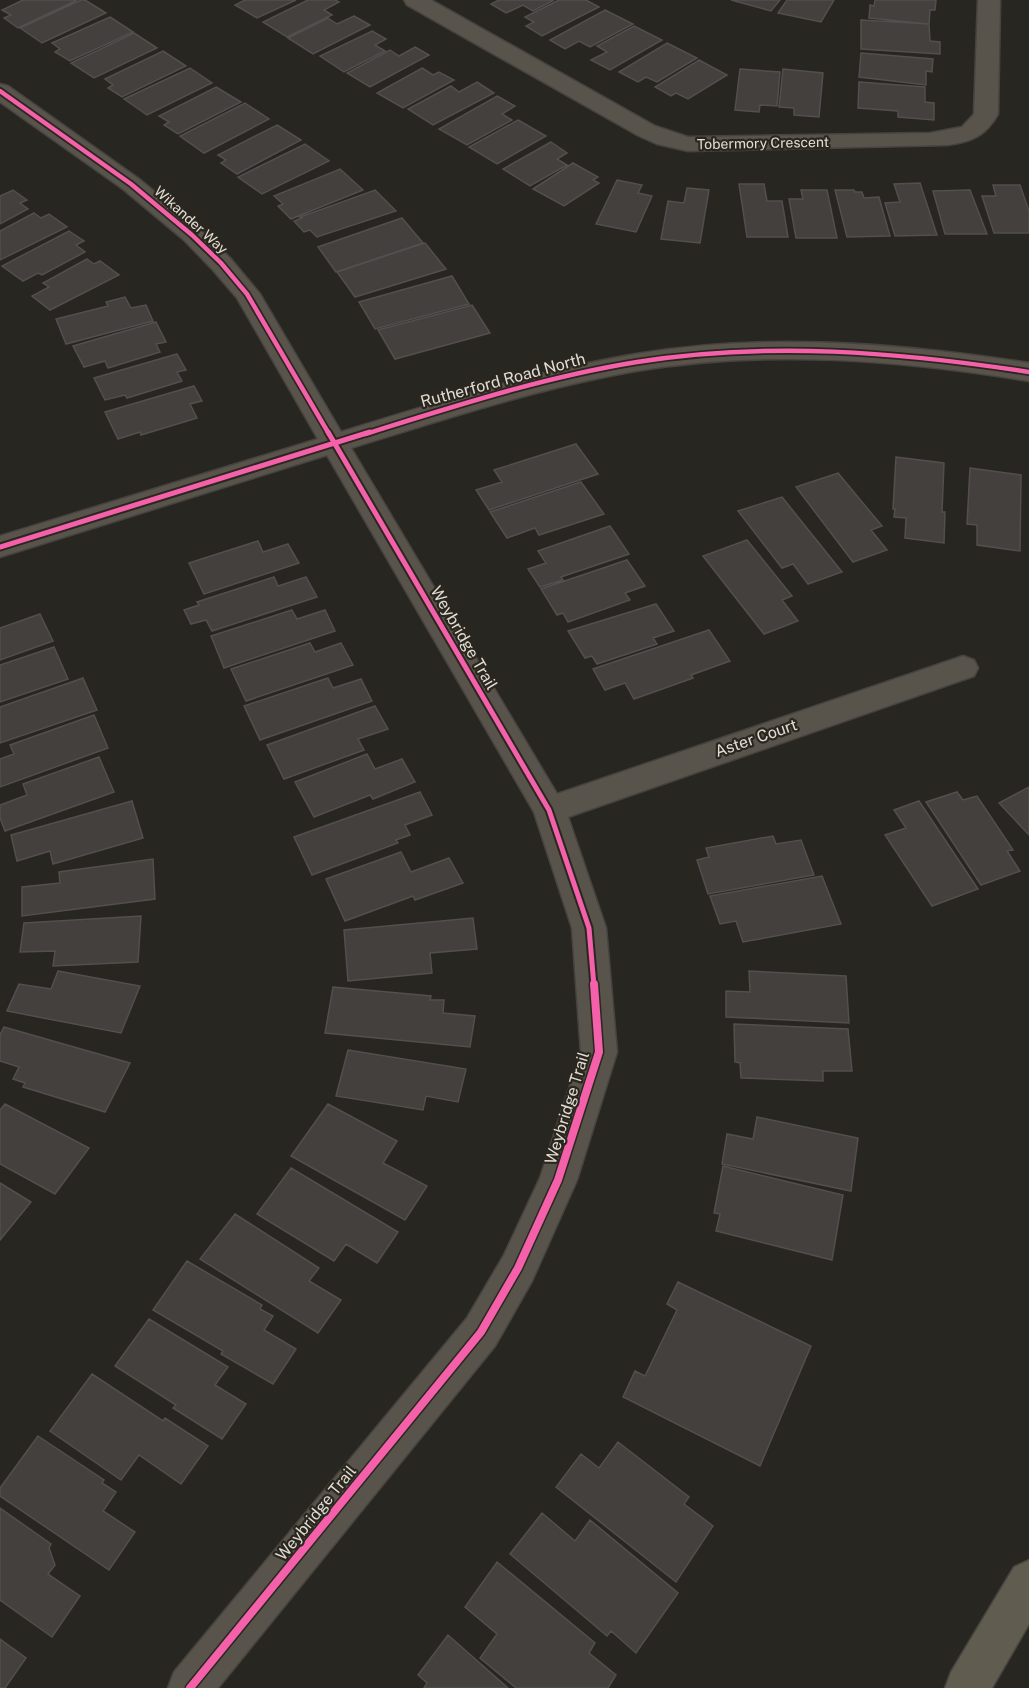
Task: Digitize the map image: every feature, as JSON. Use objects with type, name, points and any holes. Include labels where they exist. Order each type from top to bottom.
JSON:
[{"type":"main road","points":[[967,1688],[1029,1582]]},
{"type":"street","name":"Tobermory Crescent","points":[[415,0],[647,131],[665,139],[688,144],[716,144],[930,141],[957,138],[972,132],[982,124],[986,114],[989,0]]},
{"type":"street","name":"Wikander Way","points":[[0,92],[145,194],[214,254],[247,294],[335,443]]},
{"type":"street","name":"Rutherford Road North","points":[[0,547],[557,377],[634,363],[693,355],[786,350],[882,352],[1029,372]]},
{"type":"street","name":"Weybridge Trail","points":[[190,1688],[482,1332],[518,1268],[558,1180],[599,1052],[589,928],[549,810],[335,443]]},
{"type":"street","name":"Aster Court","points":[[549,810],[963,668]]},
{"type":"building","points":[[23,0],[77,0],[18,28],[4,18],[11,15],[2,10]]},
{"type":"building","points":[[85,0],[106,13],[42,43],[20,28]]},
{"type":"building","points":[[245,0],[296,0],[257,18],[235,5]]},
{"type":"building","points":[[308,0],[339,2],[324,10],[332,15],[287,37],[263,22]]},
{"type":"building","points":[[499,0],[554,0],[533,11],[523,5],[506,13],[491,4]]},
{"type":"building","points":[[559,0],[586,0],[599,7],[542,36],[526,26],[534,22],[525,17]]},
{"type":"building","points":[[731,0],[780,0],[771,11]]},
{"type":"building","points":[[787,0],[834,0],[821,22],[778,13]]},
{"type":"building","points":[[875,0],[936,0],[935,10],[930,10],[929,24],[869,18],[870,5],[874,6]]},
{"type":"building","points":[[605,10],[633,24],[590,47],[579,41],[565,49],[550,40]]},
{"type":"building","points":[[354,16],[370,25],[313,54],[288,38],[328,18],[337,24]]},
{"type":"building","points":[[110,17],[133,32],[70,61],[55,52],[60,49],[52,43]]},
{"type":"building","points":[[861,20],[929,24],[930,41],[940,42],[940,54],[861,49]]},
{"type":"building","points":[[634,26],[662,40],[610,70],[591,60],[607,52],[597,46]]},
{"type":"building","points":[[372,31],[386,39],[375,45],[385,51],[344,72],[320,56]]},
{"type":"building","points":[[134,33],[157,48],[94,78],[71,63]]},
{"type":"building","points":[[667,43],[697,58],[657,82],[646,77],[638,82],[619,72]]},
{"type":"building","points":[[415,47],[429,55],[370,87],[347,73],[390,50],[399,56]]},
{"type":"building","points":[[163,51],[186,66],[122,97],[108,88],[113,85],[105,79]]},
{"type":"building","points":[[861,53],[933,59],[932,72],[926,71],[926,85],[859,77]]},
{"type":"building","points":[[699,60],[727,75],[688,99],[676,93],[671,96],[655,87]]},
{"type":"building","points":[[190,68],[212,83],[147,115],[124,99]]},
{"type":"building","points":[[422,68],[433,75],[439,72],[454,80],[403,108],[377,93]]},
{"type":"building","points":[[740,69],[780,72],[777,106],[760,105],[759,112],[735,110]]},
{"type":"building","points":[[783,69],[823,73],[819,117],[794,115],[794,108],[779,107]]},
{"type":"building","points":[[477,82],[494,93],[433,125],[408,109],[451,86],[459,92]]},
{"type":"building","points":[[859,82],[925,87],[925,102],[934,103],[934,120],[898,117],[898,111],[858,108]]},
{"type":"building","points":[[216,87],[241,102],[178,134],[164,125],[169,122],[159,116]]},
{"type":"building","points":[[497,96],[515,106],[502,114],[512,120],[467,145],[439,129]]},
{"type":"building","points":[[245,103],[269,119],[204,153],[180,136]]},
{"type":"building","points":[[518,120],[546,136],[497,164],[469,147]]},
{"type":"building","points":[[277,125],[301,140],[237,174],[221,163],[226,160],[218,155]]},
{"type":"building","points":[[551,142],[567,153],[557,159],[567,165],[530,186],[503,169]]},
{"type":"building","points":[[305,144],[329,161],[262,194],[238,177]]},
{"type":"building","points":[[573,163],[598,177],[593,180],[599,183],[564,206],[533,189]]},
{"type":"building","points":[[340,169],[363,190],[291,219],[278,206],[283,204],[274,196]]},
{"type":"building","points":[[617,180],[642,185],[638,193],[652,196],[636,232],[596,224]]},
{"type":"building","points":[[920,183],[937,235],[895,236],[885,203],[900,202],[894,184]]},
{"type":"building","points":[[739,184],[764,184],[767,201],[782,201],[788,237],[747,237]]},
{"type":"building","points":[[993,185],[1020,185],[1029,211],[1029,233],[994,233],[982,196],[996,196]]},
{"type":"building","points":[[687,188],[709,190],[700,243],[661,239],[668,201],[684,203]]},
{"type":"building","points":[[13,190],[27,200],[20,203],[28,209],[0,224],[0,196]]},
{"type":"building","points":[[375,190],[396,211],[317,237],[310,230],[304,232],[294,221],[302,218],[300,217]]},
{"type":"building","points":[[801,190],[827,190],[837,238],[796,238],[789,199],[803,199]]},
{"type":"building","points":[[835,190],[862,192],[864,198],[879,197],[890,236],[847,237]]},
{"type":"building","points":[[970,190],[987,234],[945,234],[933,191]]},
{"type":"building","points":[[34,213],[41,218],[49,214],[67,227],[0,260],[0,231]]},
{"type":"building","points":[[402,218],[423,243],[336,272],[318,247]]},
{"type":"building","points":[[69,231],[84,241],[76,245],[85,252],[42,275],[38,273],[23,281],[2,266]]},
{"type":"building","points":[[425,243],[446,269],[355,297],[337,272]]},
{"type":"building","points":[[87,259],[94,264],[100,261],[119,275],[50,310],[32,296],[49,287],[43,283]]},
{"type":"building","points":[[452,276],[469,304],[375,329],[359,302]]},
{"type":"building","points":[[125,297],[131,308],[146,305],[153,321],[66,344],[56,319],[108,306],[106,302]]},
{"type":"building","points":[[472,305],[490,333],[395,359],[378,330]]},
{"type":"building","points":[[156,322],[166,342],[156,344],[160,352],[108,368],[105,361],[84,367],[73,346]]},
{"type":"building","points":[[177,354],[186,370],[177,372],[182,381],[127,398],[125,395],[105,400],[94,378]]},
{"type":"building","points":[[194,386],[202,401],[190,404],[197,418],[141,435],[140,432],[118,439],[105,412]]},
{"type":"building","points":[[576,444],[598,474],[489,510],[476,490],[502,482],[494,470]]},
{"type":"building","points":[[896,457],[944,463],[942,512],[945,512],[944,543],[905,538],[906,518],[894,517],[895,509],[893,509]]},
{"type":"building","points":[[970,468],[1021,475],[1020,551],[977,545],[977,525],[967,524]]},
{"type":"building","points":[[838,473],[882,526],[871,530],[887,550],[853,562],[796,487]]},
{"type":"building","points":[[581,482],[604,514],[539,535],[535,528],[507,538],[490,512]]},
{"type":"building","points":[[782,497],[842,572],[808,584],[793,564],[782,568],[738,511]]},
{"type":"building","points":[[610,526],[629,554],[561,577],[563,580],[540,587],[528,569],[546,563],[538,551]]},
{"type":"building","points":[[747,540],[792,596],[782,600],[798,621],[764,634],[703,556]]},
{"type":"building","points":[[258,541],[263,552],[288,544],[299,563],[204,594],[189,563]]},
{"type":"building","points":[[627,560],[645,586],[625,593],[630,600],[568,622],[563,613],[557,615],[541,589]]},
{"type":"building","points":[[274,577],[278,586],[306,577],[317,597],[212,631],[206,620],[191,624],[184,610],[199,605],[197,602]]},
{"type":"building","points":[[656,604],[674,631],[653,638],[657,644],[597,664],[592,656],[585,658],[568,631]]},
{"type":"building","points":[[292,610],[297,619],[325,610],[335,631],[224,668],[211,636]]},
{"type":"building","points":[[40,614],[53,641],[0,660],[0,628]]},
{"type":"building","points":[[709,630],[730,661],[691,675],[693,678],[634,699],[625,683],[605,690],[593,669]]},
{"type":"building","points":[[310,643],[315,652],[341,643],[353,665],[246,701],[231,669]]},
{"type":"building","points":[[54,647],[68,679],[0,702],[0,665]]},
{"type":"building","points":[[83,678],[97,710],[0,743],[0,707]]},
{"type":"building","points":[[328,678],[333,688],[361,679],[372,701],[260,740],[244,706]]},
{"type":"building","points":[[375,706],[388,729],[358,739],[364,750],[284,779],[267,745]]},
{"type":"building","points":[[94,715],[108,748],[0,787],[0,759],[14,754],[10,745]]},
{"type":"building","points":[[367,754],[375,769],[402,759],[415,782],[373,799],[370,795],[314,817],[295,782]]},
{"type":"building","points":[[99,757],[114,792],[5,831],[0,818],[0,805],[27,795],[23,784]]},
{"type":"building","points":[[1029,787],[1029,835],[999,803]]},
{"type":"building","points":[[420,792],[432,815],[405,825],[410,835],[396,840],[398,843],[312,875],[294,837]]},
{"type":"building","points":[[957,792],[963,800],[977,796],[1013,850],[1007,851],[1020,871],[981,885],[926,802]]},
{"type":"building","points":[[132,801],[143,838],[53,864],[50,851],[17,861],[11,835]]},
{"type":"building","points":[[919,801],[978,889],[932,906],[885,835],[906,828],[894,810]]},
{"type":"building","points":[[773,836],[776,844],[801,840],[814,875],[708,894],[697,860],[709,857],[706,848]]},
{"type":"building","points":[[401,852],[411,872],[449,858],[463,883],[415,900],[413,896],[345,921],[326,879]]},
{"type":"building","points":[[153,859],[155,899],[22,916],[22,887],[60,883],[59,872]]},
{"type":"building","points":[[822,876],[841,924],[743,942],[736,921],[720,924],[710,896]]},
{"type":"building","points":[[141,916],[138,962],[53,966],[55,951],[20,952],[24,923]]},
{"type":"building","points":[[473,918],[477,949],[430,953],[432,973],[348,981],[344,930]]},
{"type":"building","points":[[58,971],[140,986],[121,1033],[7,1011],[19,984],[51,989]]},
{"type":"building","points":[[749,971],[846,976],[849,1023],[726,1017],[726,991],[750,992]]},
{"type":"building","points":[[333,987],[431,996],[430,1000],[444,1000],[443,1013],[475,1016],[470,1047],[325,1033]]},
{"type":"building","points":[[734,1024],[848,1029],[852,1071],[823,1071],[823,1081],[741,1078],[740,1063],[735,1062]]},
{"type":"building","points":[[4,1027],[130,1063],[105,1112],[23,1087],[25,1083],[13,1079],[19,1067],[0,1061],[0,1035]]},
{"type":"building","points":[[348,1050],[466,1069],[458,1102],[426,1096],[423,1110],[336,1096]]},
{"type":"building","points":[[5,1104],[89,1148],[55,1194],[0,1164],[0,1110]]},
{"type":"building","points":[[328,1104],[397,1141],[383,1163],[427,1186],[405,1220],[291,1156]]},
{"type":"building","points":[[757,1117],[858,1138],[851,1191],[722,1164],[727,1134],[753,1139]]},
{"type":"building","points":[[723,1166],[843,1195],[832,1260],[716,1231],[720,1214],[714,1213]]},
{"type":"building","points":[[291,1168],[398,1232],[377,1263],[346,1244],[334,1261],[257,1214]]},
{"type":"building","points":[[0,1183],[31,1202],[0,1240]]},
{"type":"building","points":[[235,1214],[319,1268],[309,1281],[341,1300],[318,1333],[200,1259]]},
{"type":"building","points":[[187,1261],[262,1305],[260,1309],[273,1316],[264,1330],[296,1349],[273,1384],[221,1354],[223,1351],[153,1310]]},
{"type":"building","points":[[678,1282],[811,1346],[760,1466],[623,1397],[635,1371],[645,1376],[677,1310],[667,1304]]},
{"type":"building","points":[[149,1319],[228,1367],[215,1385],[246,1404],[222,1439],[173,1408],[176,1405],[115,1366]]},
{"type":"building","points":[[92,1374],[163,1421],[165,1418],[208,1446],[181,1484],[139,1455],[121,1480],[50,1431]]},
{"type":"building","points":[[38,1436],[104,1480],[102,1483],[116,1492],[103,1511],[135,1532],[109,1570],[0,1496],[0,1488]]},
{"type":"building","points":[[618,1442],[689,1497],[684,1504],[713,1526],[676,1582],[556,1487],[581,1454],[599,1468]]},
{"type":"building","points":[[0,1508],[51,1544],[49,1548],[55,1565],[48,1574],[80,1596],[52,1637],[0,1600]]},
{"type":"building","points":[[542,1513],[575,1541],[590,1520],[678,1593],[636,1653],[611,1631],[607,1636],[510,1554]]},
{"type":"building","points":[[497,1562],[595,1643],[589,1653],[616,1675],[608,1688],[516,1688],[480,1658],[497,1634],[465,1607]]},
{"type":"building","points":[[448,1635],[508,1688],[424,1688],[427,1683],[418,1675]]},
{"type":"building","points":[[0,1639],[26,1658],[5,1688],[0,1688]]},
{"type":"cycle path","points":[[0,91],[99,160],[162,209],[221,263],[247,294],[549,810],[589,928],[599,1052],[558,1180],[518,1268],[481,1332],[190,1688]]},
{"type":"cycle path","points":[[0,547],[490,396],[563,377],[637,362],[719,353],[808,350],[940,359],[1029,372]]}]
